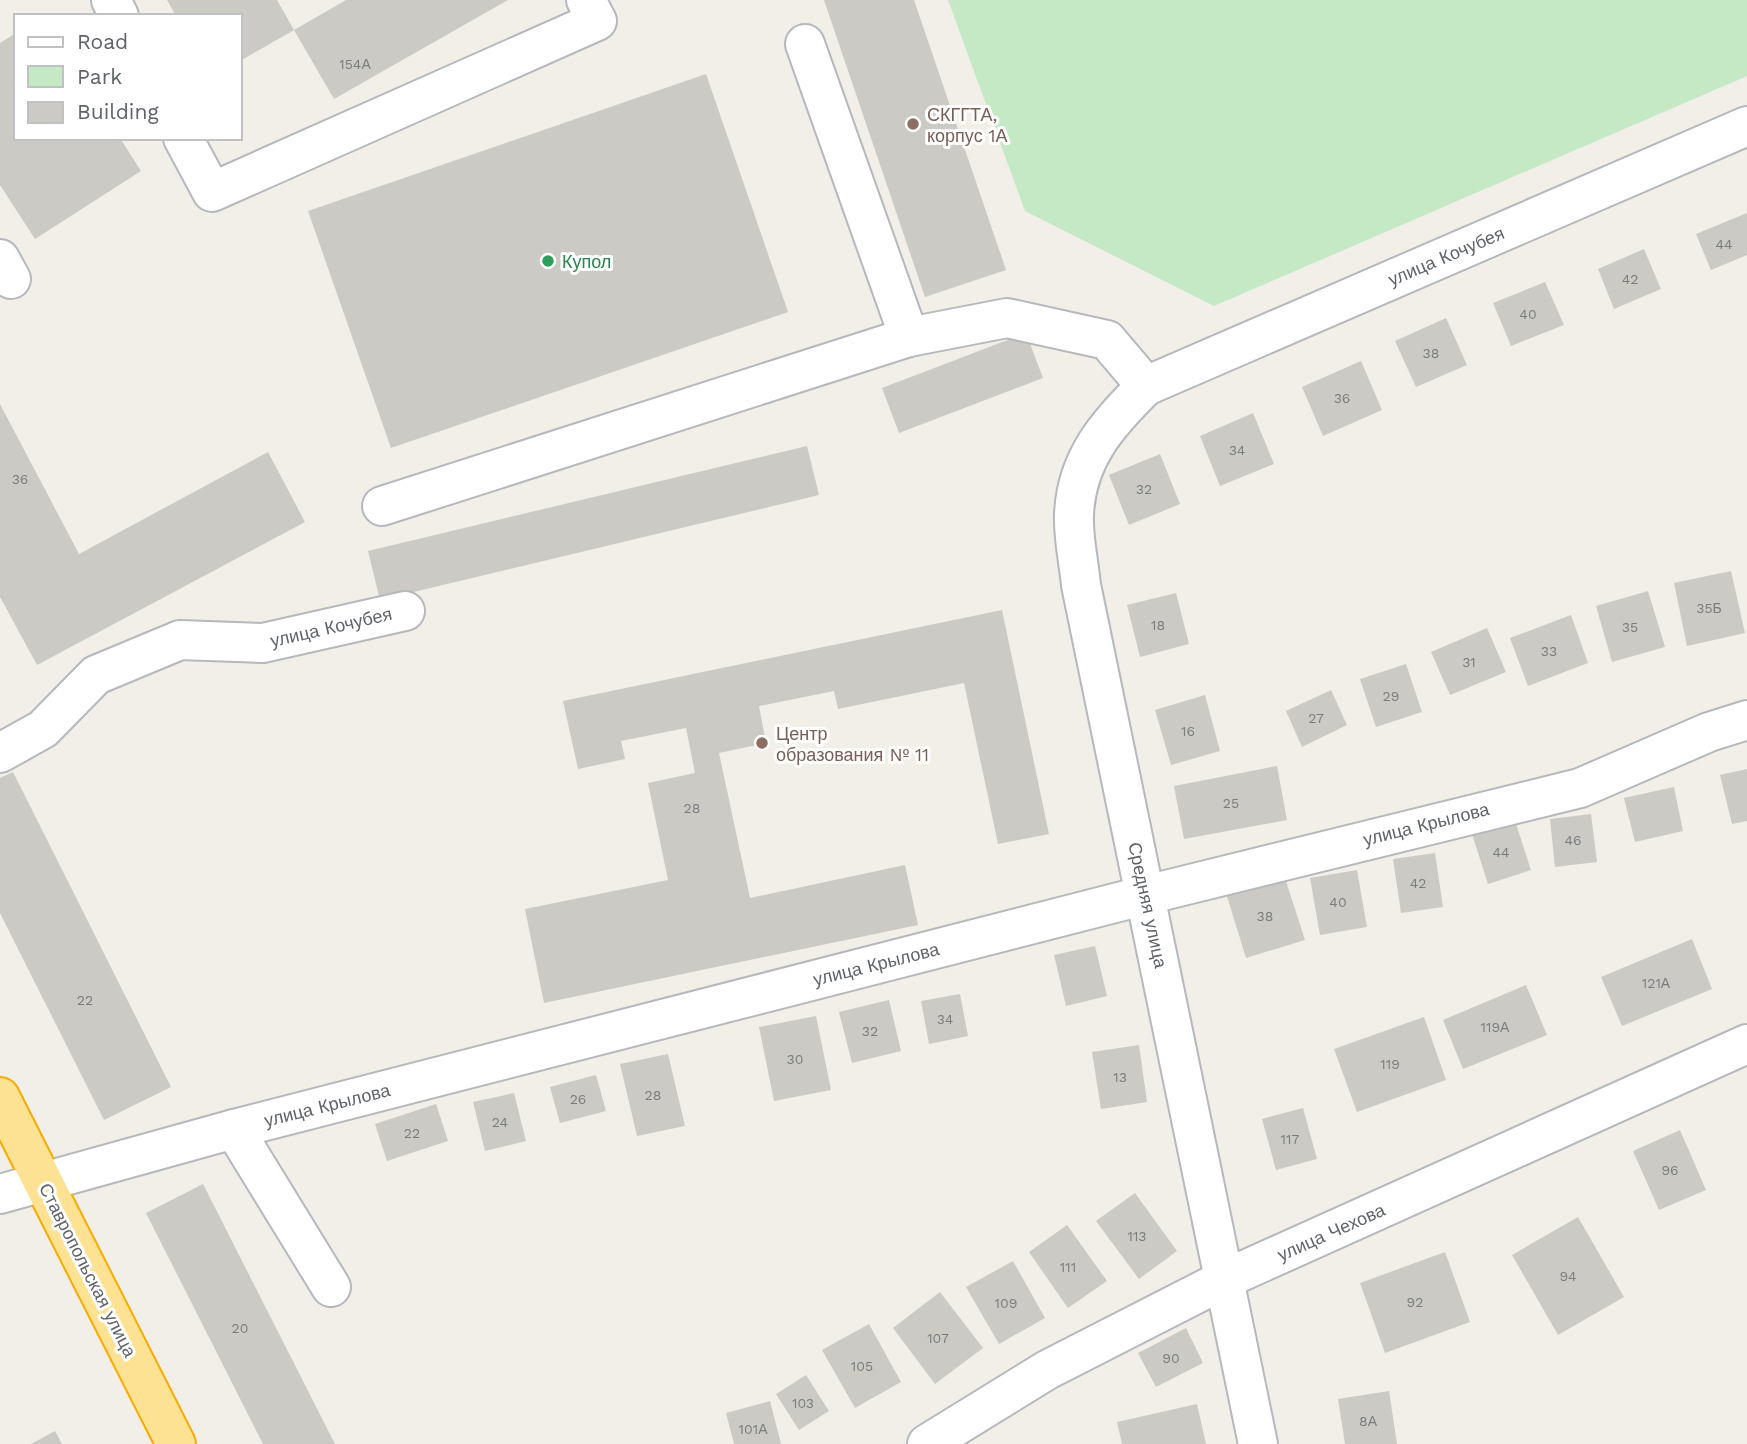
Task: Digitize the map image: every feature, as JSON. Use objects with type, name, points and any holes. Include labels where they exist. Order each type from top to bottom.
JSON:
[{"type":"highway","name":"Ставропольская улица","points":[[0,1097],[176,1444]]},
{"type":"street","points":[[184,140],[212,192],[597,20],[586,0]]},
{"type":"street","points":[[805,44],[909,337]]},
{"type":"street","name":"улица Кочубея","points":[[1146,386],[1747,125]]},
{"type":"street","points":[[382,506],[909,337],[1007,317],[1107,340],[1146,386]]},
{"type":"street","name":"Средняя улица","points":[[1146,386],[1108,422],[1084,463],[1074,514],[1081,585],[1258,1444]]},
{"type":"street","name":"улица Кочубея","points":[[0,753],[43,729],[96,675],[180,640],[263,643],[405,611]]},
{"type":"street","name":"улица Крылова","points":[[0,1194],[234,1129],[1146,895],[1580,788],[1709,732],[1747,720]]},
{"type":"street","name":"улица Чехова","points":[[927,1444],[1047,1370],[1225,1279],[1747,1044]]},
{"type":"street","points":[[234,1129],[331,1287]]},
{"type":"green space","points":[[948,0],[1747,0],[1747,76],[1214,306],[1025,211]]},
{"type":"building","points":[[167,0],[277,0],[294,30],[242,60],[242,14],[175,14]]},
{"type":"building","points":[[346,0],[508,0],[334,99],[294,30]]},
{"type":"building","points":[[824,0],[914,0],[1006,270],[925,297]]},
{"type":"building","points":[[14,34],[14,140],[121,140],[141,171],[35,239],[0,185],[0,43]]},
{"type":"building","name":"Купол","points":[[706,74],[788,312],[391,448],[308,211]]},
{"type":"building","points":[[1747,213],[1747,255],[1711,270],[1696,234]]},
{"type":"building","points":[[1644,249],[1661,289],[1614,309],[1598,269]]},
{"type":"building","points":[[1545,282],[1564,325],[1511,346],[1493,303]]},
{"type":"building","points":[[1446,318],[1467,365],[1416,387],[1395,341]]},
{"type":"building","points":[[1026,333],[1043,378],[899,433],[882,388]]},
{"type":"building","points":[[1361,361],[1382,410],[1323,436],[1302,387]]},
{"type":"building","points":[[0,404],[79,554],[268,452],[305,522],[37,665],[0,597]]},
{"type":"building","points":[[1253,413],[1274,464],[1220,486],[1200,436]]},
{"type":"building","points":[[807,446],[819,495],[380,600],[368,551]]},
{"type":"building","points":[[1160,454],[1180,504],[1129,525],[1109,475]]},
{"type":"building","points":[[1731,571],[1745,633],[1687,646],[1674,583]]},
{"type":"building","points":[[1648,591],[1665,647],[1612,662],[1596,606]]},
{"type":"building","points":[[1176,593],[1189,644],[1140,657],[1127,605]]},
{"type":"building","points":[[1002,610],[1049,834],[998,844],[964,683],[838,709],[834,691],[759,706],[766,743],[719,753],[750,898],[905,865],[918,925],[544,1003],[525,909],[668,880],[648,783],[695,773],[686,728],[621,741],[625,759],[578,769],[563,701]]},
{"type":"building","points":[[1571,615],[1588,663],[1528,686],[1510,638]]},
{"type":"building","points":[[1487,628],[1506,672],[1450,695],[1431,652]]},
{"type":"building","points":[[1406,664],[1422,712],[1376,727],[1360,679]]},
{"type":"building","points":[[1331,690],[1347,725],[1302,747],[1286,711]]},
{"type":"building","points":[[1205,695],[1220,751],[1171,765],[1155,710]]},
{"type":"building","points":[[1277,766],[1287,820],[1184,839],[1174,786]]},
{"type":"building","points":[[1747,769],[1747,821],[1732,824],[1720,775]]},
{"type":"building","points":[[13,772],[171,1087],[104,1120],[0,913],[0,778]]},
{"type":"building","points":[[1674,787],[1683,831],[1635,842],[1624,798]]},
{"type":"building","points":[[1591,814],[1597,862],[1555,867],[1550,819]]},
{"type":"building","points":[[1515,821],[1531,870],[1488,884],[1472,834]]},
{"type":"building","points":[[1435,853],[1443,907],[1401,913],[1393,859]]},
{"type":"building","points":[[1357,870],[1367,927],[1320,935],[1310,878]]},
{"type":"building","points":[[1284,875],[1305,940],[1246,958],[1226,893]]},
{"type":"building","points":[[1692,939],[1712,989],[1622,1026],[1601,977]]},
{"type":"building","points":[[1095,946],[1107,996],[1066,1006],[1054,955]]},
{"type":"building","points":[[1526,985],[1547,1035],[1463,1069],[1443,1020]]},
{"type":"building","points":[[960,994],[968,1036],[929,1044],[921,1001]]},
{"type":"building","points":[[889,1000],[901,1051],[852,1063],[839,1012]]},
{"type":"building","points":[[816,1016],[831,1090],[774,1101],[759,1027]]},
{"type":"building","points":[[1424,1017],[1446,1080],[1357,1112],[1334,1049]]},
{"type":"building","points":[[1139,1045],[1147,1102],[1101,1109],[1092,1052]]},
{"type":"building","points":[[668,1054],[685,1126],[637,1136],[620,1064]]},
{"type":"building","points":[[596,1075],[606,1111],[560,1123],[550,1087]]},
{"type":"building","points":[[514,1093],[526,1141],[485,1151],[473,1102]]},
{"type":"building","points":[[436,1104],[448,1141],[387,1161],[375,1124]]},
{"type":"building","points":[[1303,1108],[1317,1159],[1276,1170],[1262,1119]]},
{"type":"building","points":[[1680,1130],[1706,1190],[1659,1210],[1633,1151]]},
{"type":"building","points":[[203,1184],[335,1444],[263,1444],[146,1213]]},
{"type":"building","points":[[1135,1193],[1177,1251],[1139,1279],[1096,1221]]},
{"type":"building","points":[[1578,1217],[1624,1297],[1558,1335],[1512,1255]]},
{"type":"building","points":[[1067,1225],[1107,1281],[1068,1308],[1029,1252]]},
{"type":"building","points":[[1445,1252],[1470,1322],[1385,1353],[1360,1283]]},
{"type":"building","points":[[1013,1261],[1045,1318],[999,1344],[966,1287]]},
{"type":"building","points":[[940,1292],[983,1348],[935,1384],[893,1328]]},
{"type":"building","points":[[869,1324],[901,1382],[855,1408],[822,1350]]},
{"type":"building","points":[[1186,1328],[1203,1363],[1156,1387],[1138,1353]]},
{"type":"building","points":[[806,1375],[829,1411],[799,1430],[776,1394]]},
{"type":"building","points":[[1389,1391],[1397,1444],[1345,1444],[1338,1399]]},
{"type":"building","points":[[770,1401],[781,1444],[734,1444],[726,1413]]},
{"type":"building","points":[[1197,1404],[1206,1444],[1122,1444],[1117,1422]]},
{"type":"building","points":[[55,1431],[62,1444],[31,1444]]},
{"type":"place","name":"СКГГТА, корпус 1А","points":[[913,124]]},
{"type":"place","name":"Купол","points":[[548,261]]},
{"type":"place","name":"Центр образования № 11","points":[[762,743]]}]
